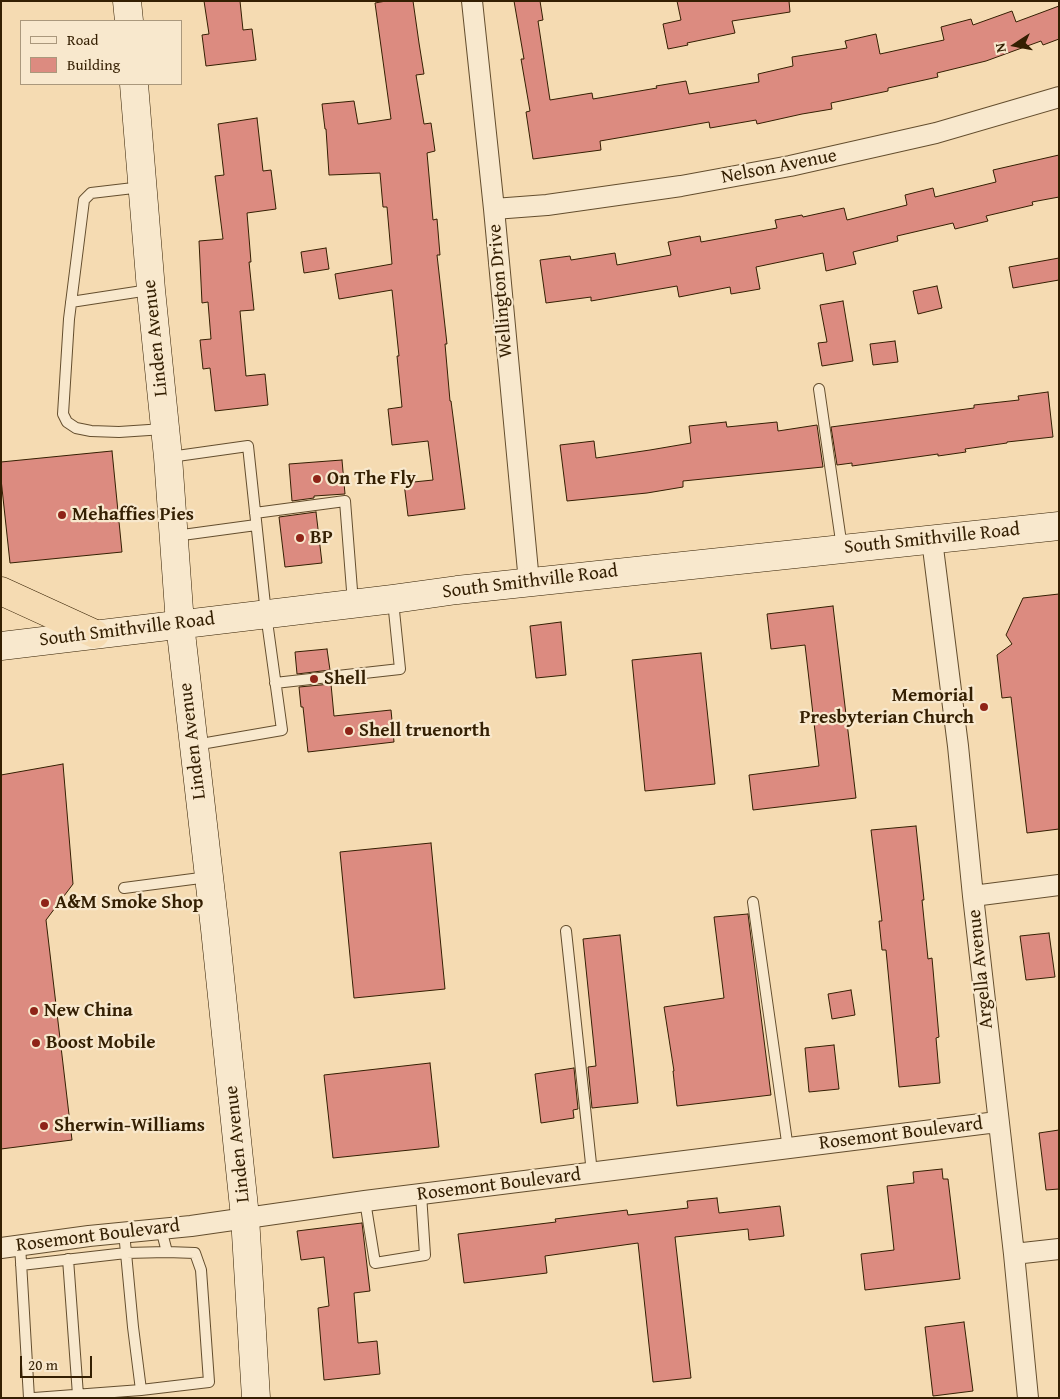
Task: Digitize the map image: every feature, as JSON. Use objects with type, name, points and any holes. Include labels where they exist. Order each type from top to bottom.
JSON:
[{"type":"highway","points":[[1,591],[95,634]]},
{"type":"main road","points":[[127,1],[129,20]]},
{"type":"main road","name":"Linden Avenue","points":[[134,85],[168,457],[180,624],[245,1217],[256,1398]]},
{"type":"main road","name":"South Smithville Road","points":[[1,646],[457,590],[1059,526]]},
{"type":"street","name":"Wellington Drive","points":[[472,1],[529,582]]},
{"type":"street","name":"Nelson Avenue","points":[[494,210],[681,186],[790,166],[936,133],[1059,96]]},
{"type":"street","name":"Argella Avenue","points":[[932,540],[958,746],[1028,1398]]},
{"type":"street","points":[[973,896],[1059,886]]},
{"type":"street","name":"Rosemont Boulevard","points":[[10,1246],[161,1229],[365,1201],[997,1122]]},
{"type":"street","points":[[1014,1254],[1059,1249]]},
{"type":"lane","points":[[143,187],[91,192],[84,200],[71,302],[62,414],[67,422],[76,428],[91,431],[123,432],[165,428]]},
{"type":"lane","points":[[71,302],[152,290]]},
{"type":"lane","points":[[819,389],[842,548]]},
{"type":"lane","points":[[168,457],[248,446],[266,614],[282,730],[194,745]]},
{"type":"lane","points":[[255,513],[345,501],[353,604]]},
{"type":"lane","points":[[174,536],[256,525]]},
{"type":"lane","points":[[275,683],[400,670],[393,599]]},
{"type":"lane","points":[[124,888],[209,877]]},
{"type":"lane","points":[[754,902],[788,1149]]},
{"type":"lane","points":[[566,931],[592,1173]]},
{"type":"lane","points":[[365,1201],[376,1262],[425,1256],[421,1194]]},
{"type":"lane","points":[[161,1229],[168,1252]]},
{"type":"lane","points":[[124,1232],[141,1390]]},
{"type":"lane","points":[[10,1246],[21,1265],[29,1398]]},
{"type":"lane","points":[[21,1265],[126,1253],[168,1252],[195,1253],[201,1270],[209,1382],[141,1390],[34,1398]]},
{"type":"lane","points":[[68,1259],[78,1395]]},
{"type":"building","points":[[204,1],[240,1],[243,30],[252,29],[256,60],[206,66],[202,35],[209,34]]},
{"type":"building","points":[[413,1],[424,74],[416,75],[424,124],[431,123],[435,151],[427,153],[433,220],[437,219],[440,255],[437,255],[447,344],[445,344],[450,401],[465,509],[408,516],[404,483],[433,480],[428,441],[392,445],[388,409],[402,407],[392,290],[339,299],[335,274],[392,264],[387,207],[383,207],[380,173],[329,175],[326,129],[322,104],[354,101],[358,124],[391,119],[375,3]]},
{"type":"building","points":[[514,1],[540,1],[543,20],[538,21],[550,100],[592,93],[593,99],[686,81],[689,94],[759,82],[758,74],[793,66],[792,57],[847,48],[845,41],[876,34],[880,54],[944,40],[941,27],[971,19],[973,25],[1012,11],[1016,22],[1059,6],[1059,39],[1043,45],[1041,41],[986,61],[937,73],[938,77],[888,88],[888,91],[831,103],[832,109],[757,124],[756,120],[710,128],[709,122],[600,141],[601,150],[533,159],[526,112],[530,111],[521,59],[524,59]]},
{"type":"building","points":[[677,1],[789,1],[790,12],[732,21],[735,33],[668,49],[663,24],[681,20]]},
{"type":"building","points":[[257,118],[263,171],[271,170],[276,209],[247,213],[251,262],[249,262],[254,310],[240,311],[246,376],[265,374],[268,405],[215,411],[210,368],[203,369],[200,340],[211,339],[208,302],[202,303],[199,241],[223,239],[215,176],[224,175],[218,124]]},
{"type":"building","points":[[1059,155],[1059,197],[1032,202],[1033,205],[986,216],[988,221],[955,229],[953,223],[897,236],[898,241],[853,252],[856,264],[826,271],[823,253],[756,267],[760,289],[731,294],[730,287],[679,297],[677,286],[591,301],[591,297],[546,303],[540,260],[570,256],[571,260],[615,253],[617,265],[671,255],[668,242],[700,236],[701,242],[777,228],[775,220],[802,215],[803,217],[844,208],[847,220],[907,205],[905,195],[933,188],[935,197],[996,182],[993,170]]},
{"type":"building","points":[[326,248],[329,269],[304,273],[301,252]]},
{"type":"building","points":[[1059,258],[1059,280],[1013,288],[1009,267]]},
{"type":"building","points":[[937,286],[942,308],[918,314],[913,291]]},
{"type":"building","points":[[843,301],[853,361],[822,366],[818,343],[827,342],[820,305]]},
{"type":"building","points":[[895,341],[898,362],[873,365],[870,344]]},
{"type":"building","points":[[1048,392],[1053,437],[1007,442],[965,449],[966,452],[938,456],[938,454],[852,466],[852,463],[837,465],[831,427],[974,408],[974,405],[1019,400],[1018,396]]},
{"type":"building","points":[[726,422],[727,427],[777,422],[778,431],[817,425],[823,467],[683,481],[683,487],[647,493],[567,501],[560,445],[594,441],[596,458],[691,443],[689,426]]},
{"type":"building","name":"Mehaffies Pies","points":[[112,451],[122,552],[10,563],[1,479],[1,462]]},
{"type":"building","name":"On The Fly","points":[[342,460],[345,494],[314,496],[314,498],[292,501],[289,464]]},
{"type":"building","name":"BP","points":[[316,512],[322,563],[285,567],[279,517]]},
{"type":"building","points":[[1059,594],[1059,829],[1027,833],[1011,697],[1002,698],[997,655],[1012,644],[1006,635],[1023,598]]},
{"type":"building","points":[[833,606],[856,798],[753,810],[749,775],[819,766],[805,645],[771,649],[767,614]]},
{"type":"building","points":[[561,622],[566,675],[536,678],[530,626]]},
{"type":"building","points":[[327,649],[330,670],[297,674],[295,652]]},
{"type":"building","points":[[701,653],[715,784],[645,791],[632,660]]},
{"type":"building","name":"Shell truenorth","points":[[331,684],[334,716],[391,710],[394,742],[308,752],[299,687]]},
{"type":"building","points":[[63,764],[73,884],[46,920],[72,1140],[1,1149],[1,775]]},
{"type":"building","points":[[916,826],[928,959],[932,958],[939,1037],[936,1038],[940,1083],[899,1087],[886,950],[882,950],[879,921],[882,921],[871,830]]},
{"type":"building","points":[[431,843],[445,989],[354,998],[340,852]]},
{"type":"building","points":[[748,914],[771,1095],[677,1106],[674,1071],[664,1007],[724,998],[714,917]]},
{"type":"building","points":[[1049,933],[1055,977],[1026,980],[1020,936]]},
{"type":"building","points":[[620,935],[638,1103],[592,1108],[588,1067],[596,1066],[583,939]]},
{"type":"building","points":[[851,990],[855,1015],[832,1019],[828,994]]},
{"type":"building","points":[[834,1045],[839,1089],[809,1092],[805,1048]]},
{"type":"building","points":[[430,1063],[439,1147],[333,1158],[324,1075]]},
{"type":"building","points":[[574,1068],[578,1109],[573,1110],[574,1118],[541,1123],[535,1074]]},
{"type":"building","points":[[1059,1130],[1059,1189],[1046,1190],[1039,1133]]},
{"type":"building","points":[[942,1169],[943,1179],[948,1179],[960,1279],[865,1290],[861,1254],[894,1250],[887,1186],[914,1183],[913,1172]]},
{"type":"building","points":[[717,1198],[719,1213],[780,1206],[784,1236],[749,1240],[748,1229],[675,1237],[691,1378],[653,1382],[638,1243],[545,1256],[547,1273],[464,1283],[458,1234],[556,1222],[555,1219],[627,1210],[628,1215],[688,1208],[687,1201]]},
{"type":"building","points":[[362,1223],[370,1291],[354,1293],[358,1343],[377,1341],[380,1374],[324,1380],[318,1308],[329,1306],[324,1257],[301,1260],[297,1231]]},
{"type":"building","points":[[964,1322],[973,1391],[933,1396],[925,1327]]},
{"type":"place","name":"On The Fly","points":[[317,479]]},
{"type":"place","name":"Mehaffies Pies","points":[[62,515]]},
{"type":"place","name":"BP","points":[[300,538]]},
{"type":"place","name":"Shell","points":[[314,679]]},
{"type":"place","name":"Memorial Presbyterian Church","points":[[984,707]]},
{"type":"place","name":"Shell truenorth","points":[[349,731]]},
{"type":"place","name":"A&M Smoke Shop","points":[[45,903]]},
{"type":"place","name":"New China","points":[[34,1011]]},
{"type":"place","name":"Boost Mobile","points":[[36,1043]]},
{"type":"place","name":"Sherwin-Williams","points":[[44,1126]]}]
